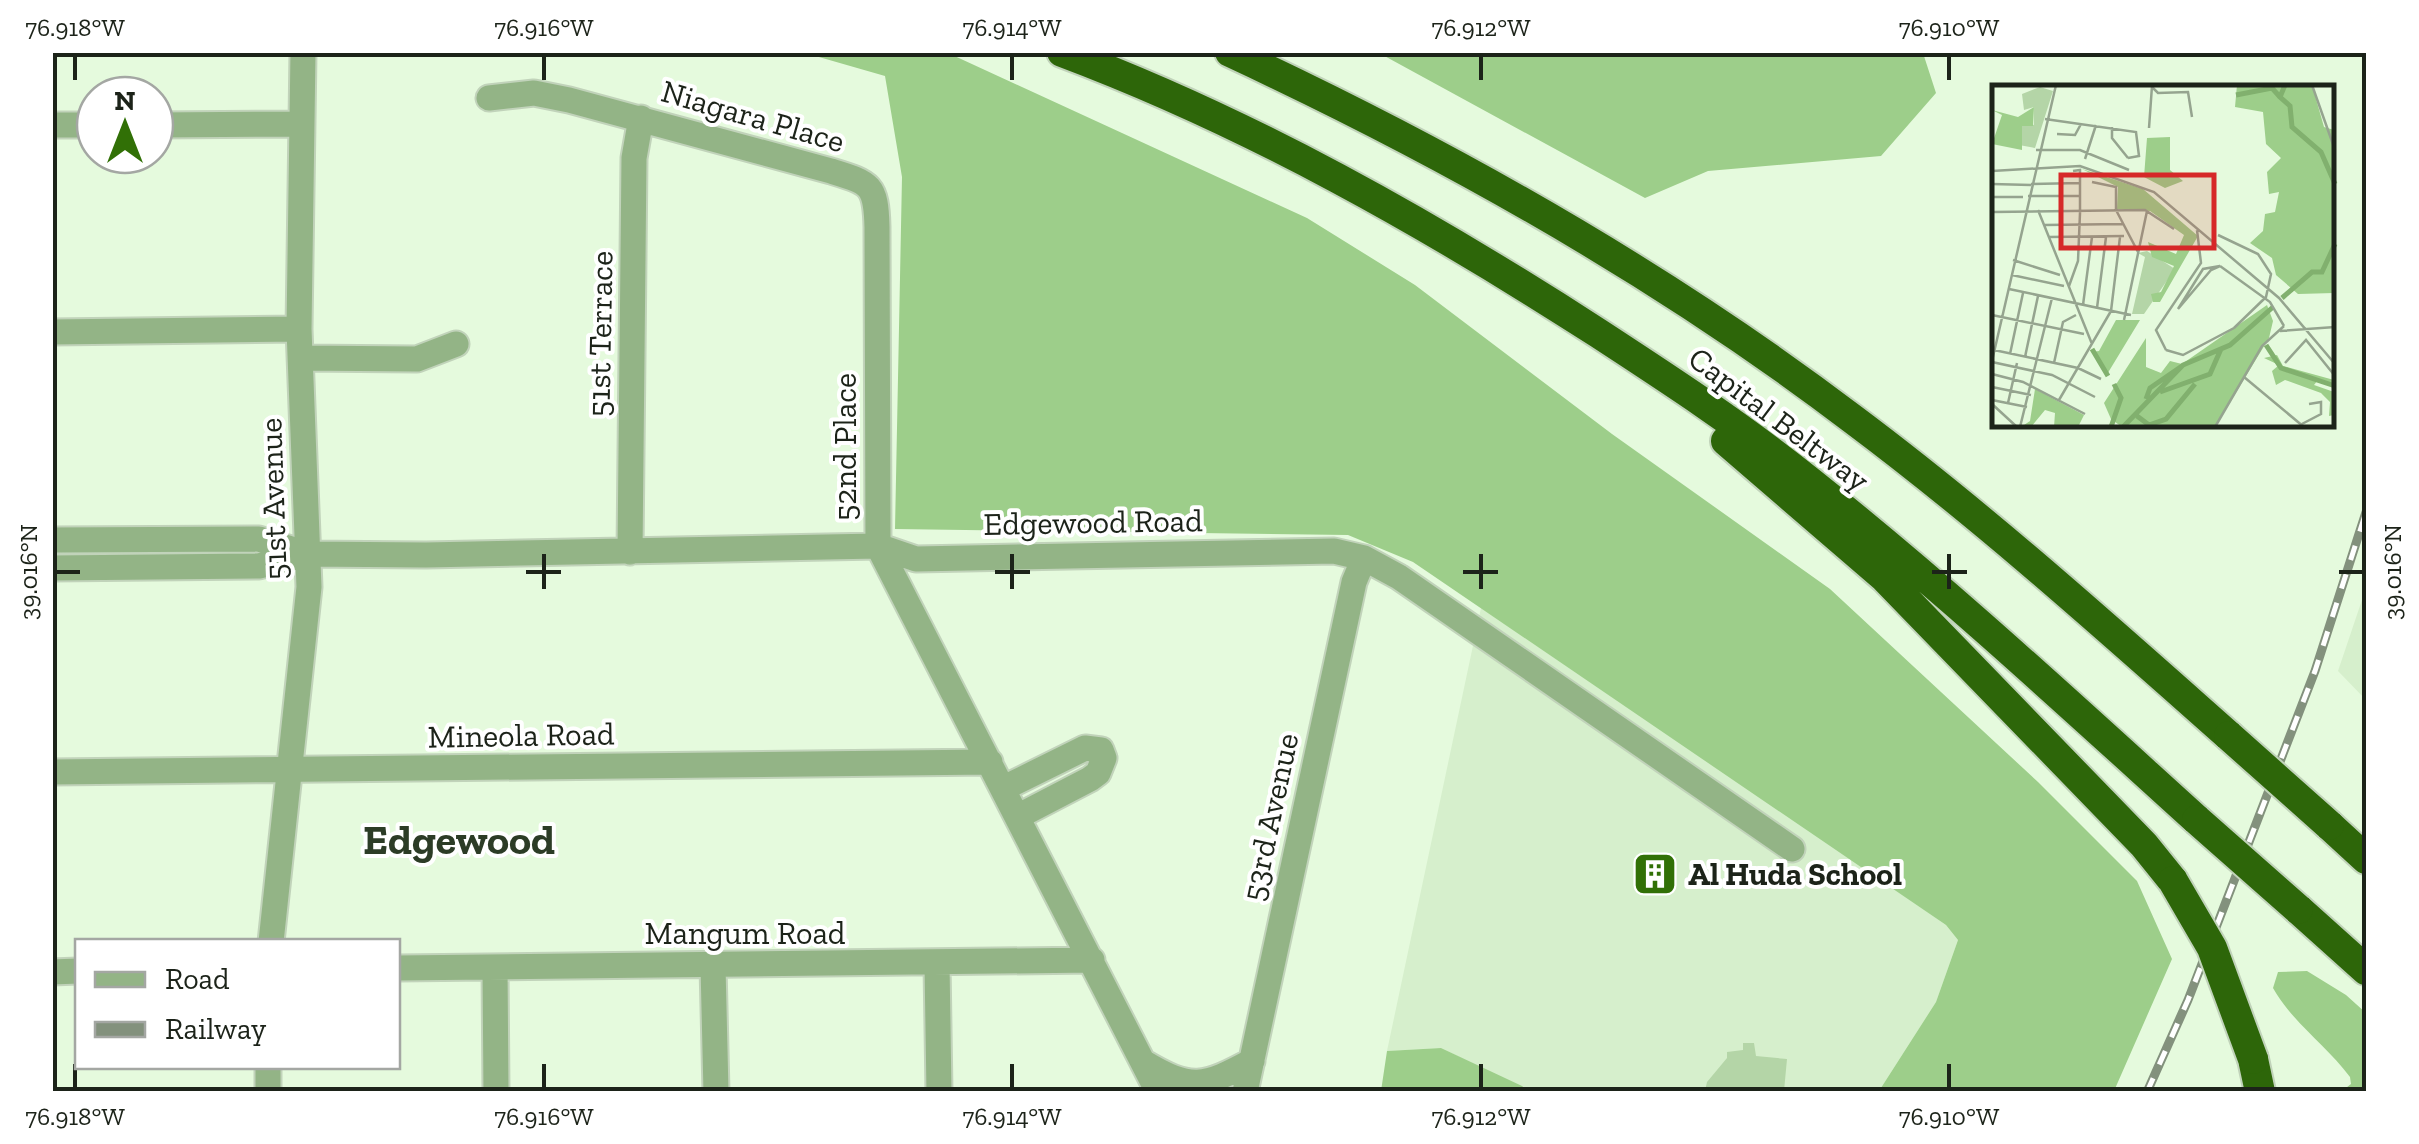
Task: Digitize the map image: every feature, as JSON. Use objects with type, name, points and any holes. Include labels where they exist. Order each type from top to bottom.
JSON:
[{"type":"highway","name":"Capital Beltway","points":[[1062,52],[1193,108],[1318,168],[1478,256],[1699,399],[1904,558],[2366,970]]},
{"type":"highway","name":"Capital Beltway","points":[[1230,52],[1346,106],[1505,191],[1632,267],[1852,418],[2077,601],[2366,856]]},
{"type":"highway","points":[[1555,306],[1724,440],[1885,578],[2144,845],[2172,881],[2212,948],[2253,1060],[2260,1092]]},
{"type":"street","name":"51st Avenue","points":[[271,939],[308,587],[299,329],[303,52]]},
{"type":"street","name":"Niagara Place","points":[[490,98],[534,93],[640,118],[861,180],[875,195]]},
{"type":"street","name":"51st Terrace","points":[[630,552],[634,158],[640,118]]},
{"type":"street","points":[[175,124],[300,124]]},
{"type":"street","name":"52nd Place","points":[[875,195],[878,546],[1158,1092]]},
{"type":"street","points":[[52,332],[299,329]]},
{"type":"street","points":[[301,358],[416,358],[456,344]]},
{"type":"street","name":"Edgewood Road","points":[[52,540],[260,539],[307,554]]},
{"type":"street","name":"Edgewood Road","points":[[52,568],[259,566],[307,554],[878,546],[916,559],[1334,551],[1364,558],[1458,617],[1792,849]]},
{"type":"street","name":"53rd Avenue","points":[[1245,1092],[1350,598],[1364,558]]},
{"type":"street","points":[[1004,788],[1085,748],[1101,750],[1104,758],[1098,773],[1019,816]]},
{"type":"street","name":"Mineola Road","points":[[52,772],[990,762]]},
{"type":"street","name":"Mangum Road","points":[[400,968],[1092,960]]},
{"type":"street","points":[[937,964],[939,1092]]},
{"type":"street","points":[[714,966],[716,1092]]},
{"type":"street","points":[[495,968],[496,1092]]},
{"type":"street","points":[[1142,1062],[1175,1082],[1214,1082],[1252,1061]]},
{"type":"shaded area","points":[[2366,588],[2366,700],[2338,671]]},
{"type":"shaded area","points":[[1481,608],[1946,925],[1958,940],[1936,1002],[1879,1091],[1528,1091],[1441,1048],[1387,1051]]},
{"type":"shaded area","points":[[1743,1043],[1754,1043],[1756,1056],[1787,1059],[1784,1091],[1705,1091],[1727,1052],[1743,1050]]},
{"type":"green space","points":[[805,53],[948,53],[1307,218],[1415,285],[1612,434],[1830,589],[2038,782],[2137,881],[2172,959],[2114,1091],[1879,1091],[1936,1002],[1958,940],[1946,925],[1413,562],[1348,535],[895,529],[902,177],[885,76]]},
{"type":"green space","points":[[1379,53],[1923,53],[1936,93],[1881,156],[1708,171],[1645,198]]},
{"type":"green space","points":[[2307,971],[2346,995],[2366,1013],[2366,1091],[2342,1091],[2351,1084],[2350,1077],[2273,988],[2278,972]]},
{"type":"green space","points":[[1441,1048],[1528,1091],[1381,1091],[1387,1051]]},
{"type":"railway","points":[[2147,1092],[2188,1000],[2315,671],[2366,512]]},
{"type":"place","name":"Al Huda School","points":[[1655,874]]},
{"type":"district","name":"Edgewood","points":[[459,839]]}]
